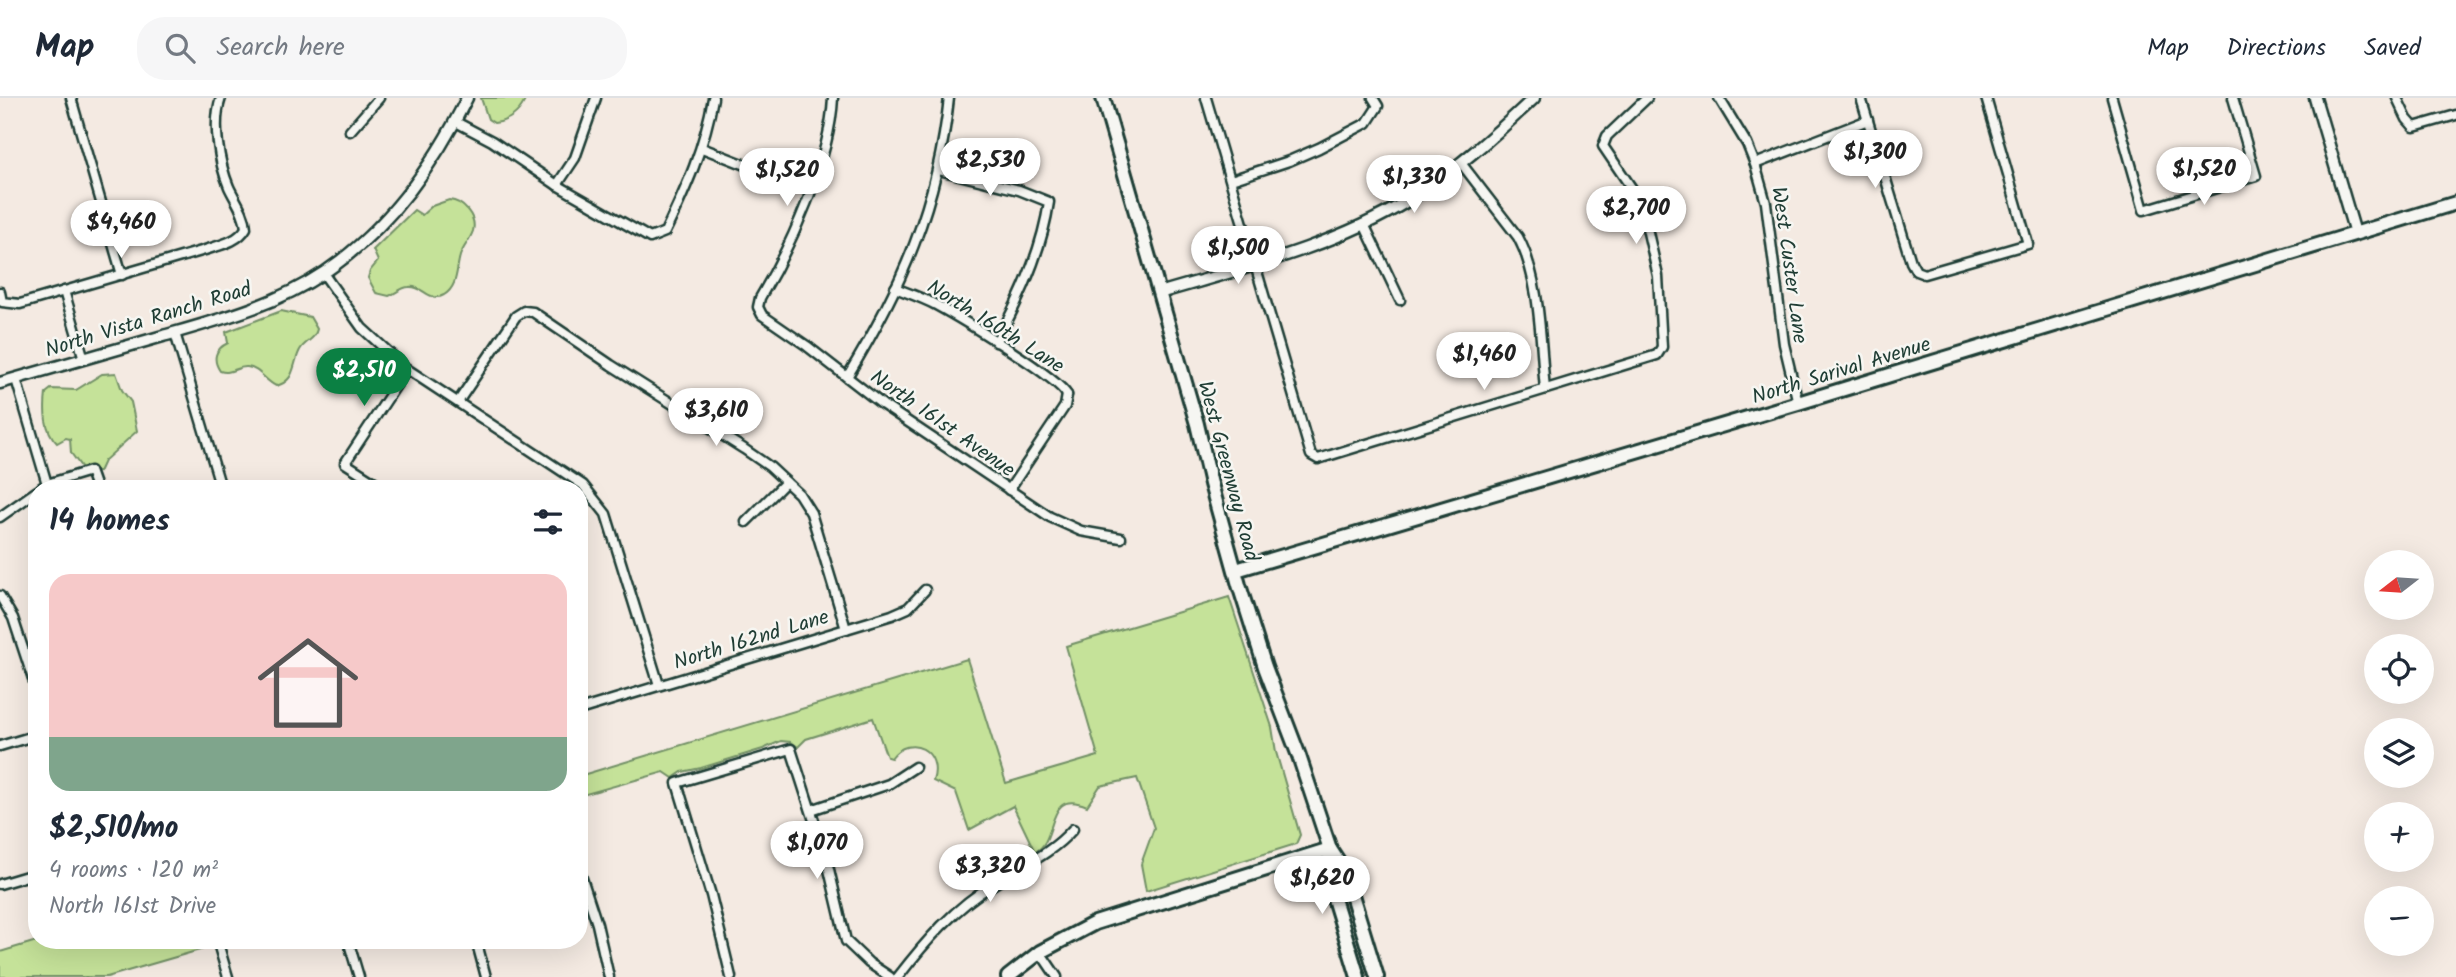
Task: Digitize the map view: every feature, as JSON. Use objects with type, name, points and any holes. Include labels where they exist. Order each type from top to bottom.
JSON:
[{"type":"main road","name":"West Greenway Road","points":[[1102,98],[1265,667],[1331,849],[1345,873],[1377,977]]},
{"type":"main road","name":"North Sarival Avenue","points":[[1236,570],[2456,203]]},
{"type":"main road","name":"West Greenway Road","points":[[1331,849],[1328,879],[1358,977]]},
{"type":"main road","points":[[1008,977],[1066,936],[1114,916],[1331,849]]},
{"type":"street","points":[[71,98],[122,275]]},
{"type":"street","points":[[0,292],[2,302],[20,304],[238,238],[246,228],[244,215],[224,174],[219,153],[218,106],[221,98]]},
{"type":"street","points":[[350,131],[379,98]]},
{"type":"street","name":"North Vista Ranch Road","points":[[0,383],[257,307],[323,273],[395,211],[425,174],[467,98]]},
{"type":"street","points":[[556,186],[575,158],[596,98]]},
{"type":"street","points":[[456,122],[483,135],[556,186],[650,238],[665,232],[685,191],[702,148],[713,98]]},
{"type":"street","points":[[702,148],[810,190],[824,149],[832,98]]},
{"type":"street","points":[[847,377],[871,338],[915,246],[939,170],[949,98]]},
{"type":"street","points":[[1206,98],[1311,455],[1318,459],[1657,355],[1662,347],[1658,276],[1641,202],[1603,146],[1607,136],[1647,98]]},
{"type":"street","points":[[1231,180],[1257,173],[1319,148],[1367,123],[1378,106],[1373,98]]},
{"type":"street","points":[[1159,293],[1255,265],[1320,243],[1364,224],[1409,200],[1461,163],[1533,98]]},
{"type":"street","name":"West Custer Lane","points":[[1719,98],[1747,144],[1755,164],[1771,231],[1784,344],[1798,403]]},
{"type":"street","points":[[1861,98],[1916,271],[1924,274],[2028,244],[1986,98]]},
{"type":"street","points":[[2112,98],[2144,209],[2256,176],[2233,98]]},
{"type":"street","points":[[2315,98],[2356,233]]},
{"type":"street","points":[[2397,98],[2414,127],[2456,115]]},
{"type":"street","points":[[1755,164],[1868,120]]},
{"type":"street","points":[[1461,163],[1526,250],[1533,279],[1545,389]]},
{"type":"street","points":[[939,170],[1019,190],[1049,202],[1046,222],[1021,292],[996,342]]},
{"type":"street","name":"North 161st Avenue","points":[[810,190],[782,258],[760,298],[759,311],[765,319],[807,346],[892,411],[1062,524],[1103,536],[1121,538]]},
{"type":"street","points":[[1364,224],[1400,300]]},
{"type":"street","points":[[323,273],[362,328],[407,369],[576,480]]},
{"type":"street","name":"North 160th Lane","points":[[895,288],[934,304],[996,342],[1059,384],[1066,395],[1076,393]]},
{"type":"street","points":[[64,291],[84,359]]},
{"type":"street","points":[[458,402],[516,316],[524,311],[533,312],[611,365],[722,434],[770,467],[799,494],[811,513],[846,629]]},
{"type":"street","points":[[175,333],[219,480]]},
{"type":"street","points":[[372,480],[345,463],[407,369]]},
{"type":"street","points":[[16,379],[39,480]]},
{"type":"street","points":[[1009,490],[1065,406],[1066,395]]},
{"type":"street","points":[[64,480],[90,471],[93,480]]},
{"type":"street","points":[[746,522],[786,482]]},
{"type":"street","points":[[588,491],[606,514],[659,685]]},
{"type":"street","points":[[0,517],[28,497]]},
{"type":"street","name":"North 162nd Lane","points":[[588,706],[908,608],[925,590]]},
{"type":"street","points":[[0,596],[13,618],[28,664]]},
{"type":"street","points":[[0,746],[28,738]]},
{"type":"street","points":[[731,977],[711,895],[677,783],[791,749],[827,860],[846,941],[869,963],[890,977]]},
{"type":"street","points":[[811,810],[889,784],[915,767]]},
{"type":"street","points":[[898,977],[924,942],[957,911],[991,885],[1060,843],[1073,829]]},
{"type":"street","points":[[0,884],[28,876]]},
{"type":"street","points":[[588,896],[609,977]]},
{"type":"street","points":[[220,949],[228,977]]},
{"type":"street","points":[[351,949],[359,977]]},
{"type":"street","points":[[478,949],[486,977]]},
{"type":"street","points":[[1040,952],[1057,977]]},
{"type":"green space","points":[[481,98],[526,98],[514,115],[494,123],[488,119]]},
{"type":"green space","points":[[449,200],[459,203],[468,211],[474,226],[460,256],[456,277],[449,292],[434,297],[409,287],[389,296],[376,293],[368,278],[378,261],[373,250],[414,210],[422,215],[432,206]]},
{"type":"green space","points":[[281,311],[310,317],[317,329],[300,350],[293,372],[287,380],[276,386],[247,367],[220,371],[216,355],[220,348],[228,343],[226,332]]},
{"type":"green space","points":[[116,373],[122,390],[131,402],[137,431],[104,461],[99,472],[82,468],[71,453],[70,439],[66,438],[57,443],[47,426],[46,393],[51,389],[76,390],[102,374]]},
{"type":"green space","points":[[1229,597],[1272,727],[1276,752],[1300,835],[1296,844],[1146,891],[1141,864],[1154,828],[1137,778],[1100,786],[1087,806],[1073,802],[1064,804],[1054,818],[1047,838],[1035,852],[1013,806],[969,830],[956,792],[933,781],[935,770],[929,754],[915,746],[899,751],[891,758],[887,757],[873,718],[806,739],[798,747],[791,742],[781,741],[763,749],[682,772],[673,778],[664,772],[588,793],[588,773],[967,659],[1006,783],[1098,756],[1066,646]]},
{"type":"green space","points":[[28,944],[28,949],[203,949],[107,977],[0,977],[0,952]]}]
